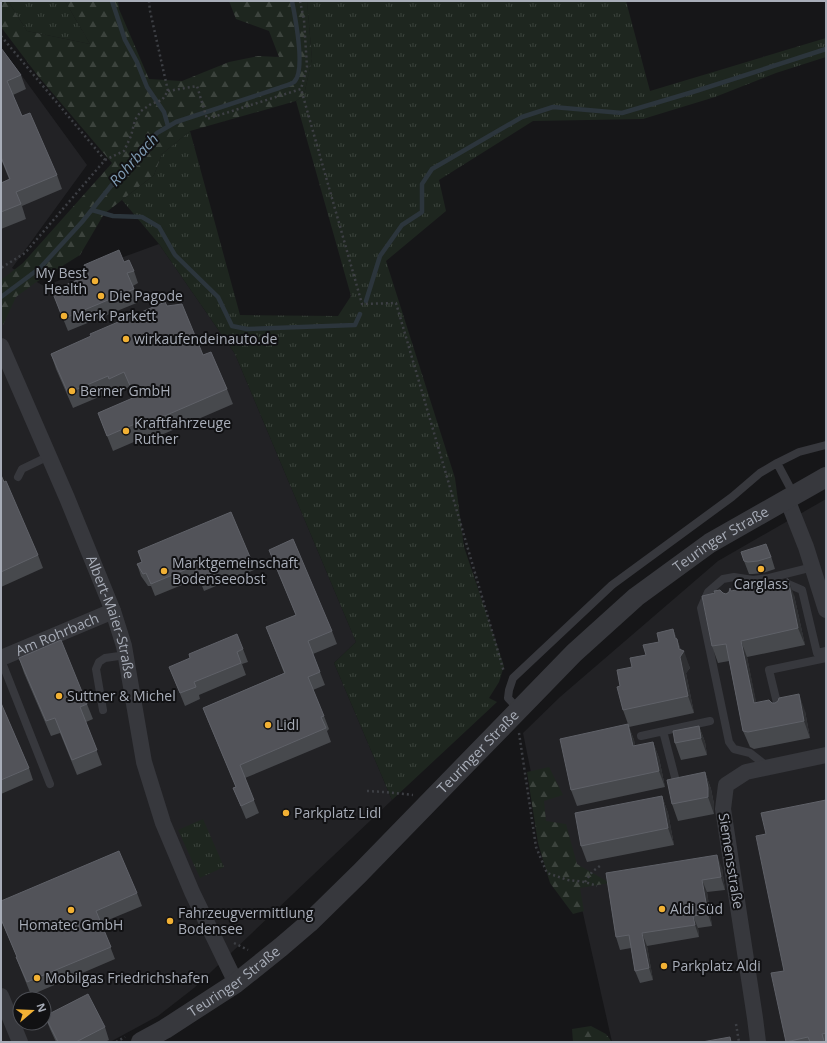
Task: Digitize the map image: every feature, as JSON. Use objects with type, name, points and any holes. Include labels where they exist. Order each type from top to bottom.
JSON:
[{"type":"street","name":"Albert-Maier-Straße","points":[[1,346],[49,456],[113,611],[124,646],[144,762],[163,823],[192,892],[236,983]]},
{"type":"street","name":"Teuringer Straße","points":[[141,1042],[236,983],[309,923],[518,718],[574,653],[636,597],[710,543],[826,477]]},
{"type":"street","points":[[791,497],[826,610]]},
{"type":"street","name":"Am Rohrbach","points":[[1,659],[113,611]]},
{"type":"street","name":"Siemensstraße","points":[[758,1042],[723,809],[726,785],[746,772],[826,755]]},
{"type":"street","points":[[1,996],[20,1042]]},
{"type":"lane","points":[[518,718],[508,698],[513,678],[612,584],[732,497],[760,473],[777,462],[799,452],[826,445]]},
{"type":"lane","points":[[18,477],[22,469],[49,456]]},
{"type":"lane","points":[[777,462],[791,497]]},
{"type":"lane","points":[[768,767],[750,753],[734,749],[729,742],[701,608],[708,592],[723,580],[734,577],[753,580],[769,578],[813,567]]},
{"type":"lane","points":[[774,587],[788,584],[802,590],[817,653],[826,651]]},
{"type":"lane","points":[[103,710],[96,668],[99,662],[105,658],[126,656]]},
{"type":"lane","points":[[780,714],[769,670],[826,658]]},
{"type":"lane","points":[[1,659],[50,784]]},
{"type":"lane","points":[[641,736],[710,721]]},
{"type":"lane","points":[[663,731],[676,785]]},
{"type":"path","points":[[1,268],[25,253],[105,160],[124,151],[132,136],[135,120],[141,111],[151,104],[162,100],[168,91],[149,1]]},
{"type":"path","points":[[300,1],[304,20],[307,67],[301,89],[362,304],[396,303],[509,690]]},
{"type":"path","points":[[1,36],[105,160]]},
{"type":"path","points":[[168,91],[198,86],[207,119],[301,89]]},
{"type":"path","points":[[518,718],[536,847],[547,873],[568,880],[585,882],[598,886]]},
{"type":"path","points":[[367,791],[414,796]]},
{"type":"path","points":[[585,882],[592,872],[600,866]]},
{"type":"path","points":[[736,1024],[739,1042]]},
{"type":"shaded area","points":[[1,47],[87,165],[12,268],[44,286],[159,244],[235,354],[356,642],[334,663],[392,800],[194,988],[158,1016],[110,1042],[1,1042]]},
{"type":"shaded area","points":[[826,499],[826,1042],[612,1042],[580,900],[554,886],[523,733],[560,697],[718,561]]},
{"type":"green space","points":[[1,1],[8,1],[27,31],[90,44],[65,1],[118,1],[119,9],[149,79],[182,81],[229,62],[258,56],[279,57],[269,31],[236,19],[229,1],[307,1],[312,59],[304,95],[296,101],[190,131],[162,154],[154,175],[104,214],[80,255],[35,283],[16,297],[3,325],[1,320],[1,280],[23,263],[112,163],[38,76],[1,27]]},
{"type":"green space","points":[[8,1],[65,1],[90,44],[27,31]]},
{"type":"green space","points":[[307,1],[626,1],[650,91],[826,38],[826,57],[776,73],[715,97],[643,119],[533,121],[439,180],[446,211],[386,261],[455,478],[464,547],[504,666],[499,682],[489,698],[497,702],[392,800],[334,663],[356,642],[235,354],[159,244],[122,200],[154,175],[162,154],[190,131],[240,315],[338,316],[351,296],[296,101],[304,95],[312,59]]},
{"type":"green space","points":[[549,767],[563,795],[544,801],[546,821],[566,824],[577,864],[610,883],[580,888],[584,911],[573,914],[550,883],[538,843],[527,772]]},
{"type":"green space","points":[[203,819],[224,867],[200,878],[178,830]]},
{"type":"green space","points":[[591,1026],[606,1034],[612,1042],[573,1042],[572,1029]]},
{"type":"building","points":[[1,48],[21,75],[7,81],[22,116],[30,113],[57,175],[16,192],[21,204],[1,212],[1,183],[10,179],[1,157]]},
{"type":"building","points":[[119,250],[124,262],[129,260],[134,271],[127,273],[134,289],[63,319],[52,291],[89,275],[84,265]]},
{"type":"building","points":[[165,302],[167,306],[182,304],[203,355],[211,352],[227,389],[146,424],[144,420],[107,436],[98,413],[135,397],[124,372],[109,379],[108,376],[68,393],[51,354],[91,336],[90,334]]},
{"type":"building","points":[[1,475],[4,482],[6,481],[38,555],[1,572]]},
{"type":"building","points":[[231,512],[250,557],[199,578],[194,566],[151,584],[146,573],[143,574],[137,564],[142,562],[138,551]]},
{"type":"building","points":[[293,539],[332,631],[308,641],[320,672],[308,677],[324,716],[321,717],[326,728],[240,765],[254,800],[241,806],[233,788],[236,787],[203,708],[285,673],[266,627],[296,615],[269,550]]},
{"type":"building","points":[[766,544],[771,557],[758,561],[744,561],[741,552]]},
{"type":"building","points":[[788,579],[798,628],[741,641],[754,703],[769,700],[772,703],[775,703],[779,698],[799,694],[804,721],[748,732],[743,731],[726,644],[712,646],[702,596],[715,593],[714,591],[720,590],[726,594],[729,592],[730,588],[731,591]]},
{"type":"building","points":[[673,629],[679,649],[684,651],[680,657],[688,696],[623,710],[617,687],[620,686],[617,670],[632,667],[630,658],[646,655],[643,645],[659,642],[657,633]]},
{"type":"building","points":[[237,634],[243,649],[237,652],[241,663],[194,682],[196,687],[180,693],[169,667],[190,658],[189,654]]},
{"type":"building","name":"Suttner & Michel","points":[[61,640],[87,704],[80,707],[97,750],[72,760],[55,718],[46,721],[19,658]]},
{"type":"building","points":[[1,703],[29,768],[1,780]]},
{"type":"building","points":[[628,724],[633,746],[653,742],[659,771],[571,790],[560,739]]},
{"type":"building","points":[[699,726],[701,738],[675,743],[673,731]]},
{"type":"building","points":[[705,772],[708,797],[672,804],[667,780]]},
{"type":"building","points":[[662,796],[668,828],[581,846],[575,813]]},
{"type":"building","points":[[826,800],[826,1033],[822,1034],[824,1041],[810,1042],[808,1037],[786,1042],[771,973],[784,971],[756,836],[766,834],[761,813]]},
{"type":"building","points":[[119,851],[137,893],[96,911],[111,947],[27,982],[1,919],[1,901]]},
{"type":"building","name":"Aldi Süd","points":[[717,855],[721,877],[702,880],[708,914],[693,916],[695,925],[642,933],[649,968],[635,971],[629,935],[616,937],[606,873]]},
{"type":"building","points":[[88,994],[105,1027],[76,1042],[58,1042],[52,1030],[52,1012]]},
{"type":"building","points":[[730,1037],[731,1042],[702,1042]]},
{"type":"waterway","points":[[112,1],[125,40],[137,62],[147,87],[164,112],[168,126]]},
{"type":"waterway","name":"Rohrbach","points":[[1,297],[40,268],[82,222],[135,156],[157,133],[176,122],[294,82],[299,67],[299,43],[292,1]]},
{"type":"waterway","points":[[366,301],[380,256],[402,225],[422,212],[422,184],[432,169],[522,117],[553,107],[622,113],[826,49]]},
{"type":"waterway","points":[[92,210],[113,216],[142,217],[159,227],[175,255],[218,297],[232,326],[247,329],[355,325],[360,314]]},
{"type":"place","name":"My Best Health","points":[[95,281]]},
{"type":"place","name":"Die Pagode","points":[[101,296]]},
{"type":"place","name":"Merk Parkett","points":[[64,316]]},
{"type":"place","name":"wirkaufendeinauto.de","points":[[126,339]]},
{"type":"place","name":"Berner GmbH","points":[[72,391]]},
{"type":"place","name":"Kraftfahrzeuge Ruther","points":[[126,431]]},
{"type":"place","name":"Carglass","points":[[761,569]]},
{"type":"place","name":"Marktgemeinschaft Bodenseeobst","points":[[164,571]]},
{"type":"place","name":"Suttner & Michel","points":[[59,696]]},
{"type":"place","name":"Lidl","points":[[268,725]]},
{"type":"place","name":"Parkplatz Lidl","points":[[286,813]]},
{"type":"place","name":"Aldi Süd","points":[[662,909]]},
{"type":"place","name":"Homatec GmbH","points":[[71,910]]},
{"type":"place","name":"Fahrzeugvermittlung Bodensee","points":[[170,921]]},
{"type":"place","name":"Parkplatz Aldi","points":[[664,966]]},
{"type":"place","name":"Mobilgas Friedrichshafen","points":[[37,978]]}]
